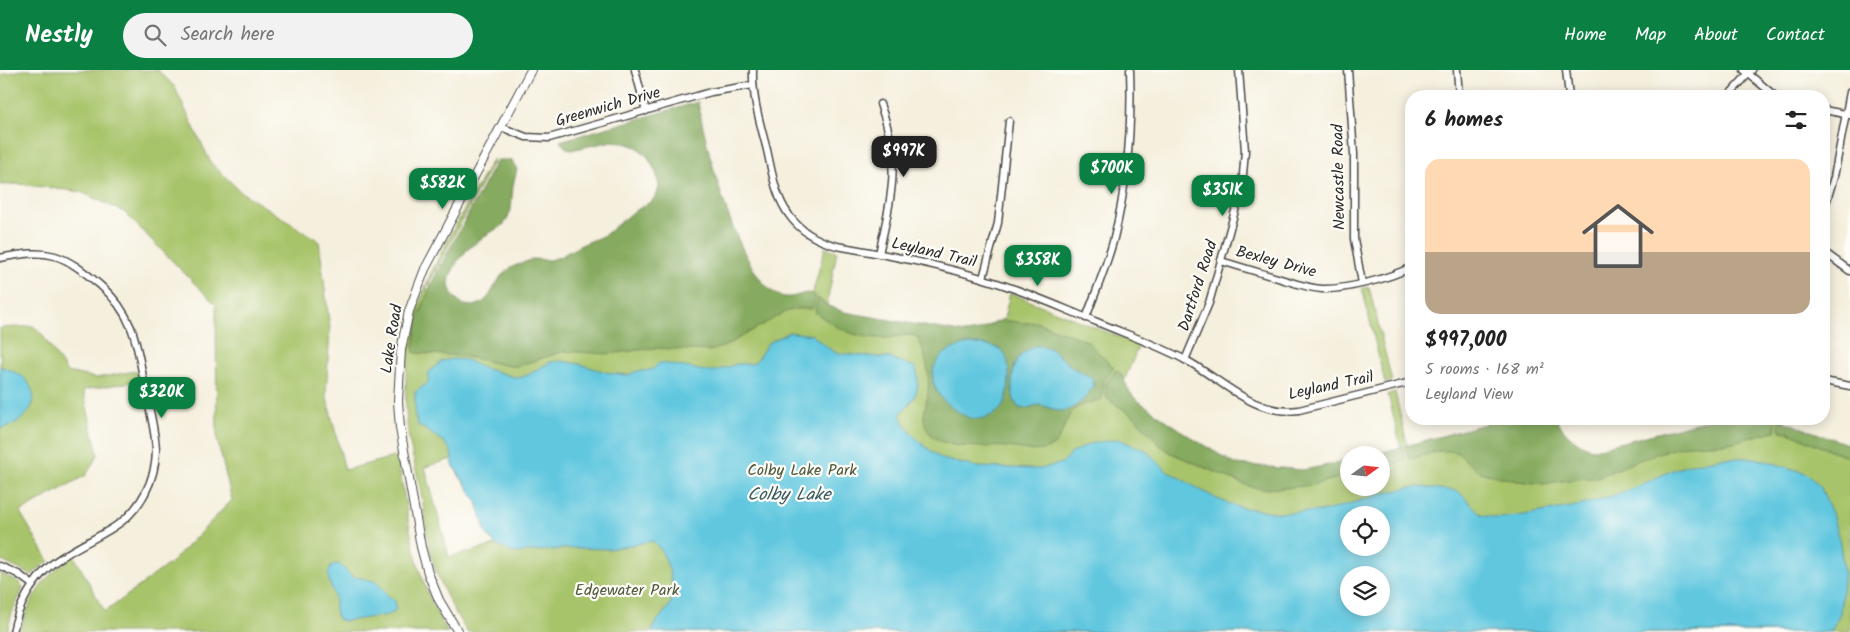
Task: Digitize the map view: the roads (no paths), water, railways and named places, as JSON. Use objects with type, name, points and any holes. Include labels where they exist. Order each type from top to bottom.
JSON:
[{"type":"street","name":"Lake Road","points":[[458,632],[439,600],[423,556],[400,428],[398,401],[400,361],[407,317],[422,274],[531,70]]},
{"type":"street","points":[[635,70],[646,111]]},
{"type":"street","name":"Leyland Trail","points":[[753,70],[753,85],[757,109],[776,186],[788,213],[803,230],[824,242],[984,278],[1186,360],[1248,400],[1278,410],[1303,409],[1405,384]]},
{"type":"street","points":[[1086,318],[1109,254],[1120,208],[1128,137],[1130,70]]},
{"type":"street","name":"Dartford Road","points":[[1186,360],[1205,316],[1239,200],[1244,172],[1244,140],[1239,70]]},
{"type":"street","name":"Newcastle Road","points":[[1348,70],[1354,154],[1354,239],[1362,282]]},
{"type":"street","points":[[1457,70],[1459,90]]},
{"type":"street","points":[[1566,70],[1568,90]]},
{"type":"street","points":[[1733,90],[1748,71],[1769,90]]},
{"type":"street","name":"Greenwich Drive","points":[[501,127],[526,137],[544,138],[718,90],[753,85]]},
{"type":"street","points":[[1830,190],[1848,114],[1850,92]]},
{"type":"street","points":[[879,254],[892,194],[894,171],[891,140],[880,104]]},
{"type":"street","points":[[1830,111],[1848,114]]},
{"type":"street","points":[[984,278],[999,217],[1009,121]]},
{"type":"street","points":[[0,258],[36,252],[59,256],[80,268],[122,308],[133,331],[156,451],[152,476],[134,510],[116,526],[71,551],[52,565],[34,585],[19,611],[13,632]]},
{"type":"street","points":[[1830,256],[1850,271]]},
{"type":"street","name":"Bexley Drive","points":[[1221,261],[1316,288],[1336,288],[1396,274],[1405,270]]},
{"type":"street","points":[[1830,382],[1850,386]]},
{"type":"street","points":[[0,566],[18,574],[34,585]]},
{"type":"water","name":"Colby Lake","points":[[789,332],[812,335],[836,353],[890,358],[915,367],[918,380],[916,394],[900,415],[910,432],[942,459],[977,467],[1040,469],[1062,463],[1072,453],[1089,444],[1118,439],[1145,450],[1167,471],[1217,499],[1238,507],[1280,513],[1326,511],[1340,507],[1340,556],[1390,556],[1390,506],[1342,506],[1374,496],[1390,496],[1390,492],[1419,487],[1458,491],[1482,515],[1497,518],[1582,505],[1625,492],[1673,470],[1695,463],[1723,458],[1755,458],[1806,473],[1820,486],[1832,513],[1840,544],[1844,572],[1840,613],[1831,632],[652,632],[655,624],[669,606],[672,595],[669,569],[657,545],[652,541],[609,549],[574,548],[513,553],[496,545],[486,533],[477,502],[453,465],[451,451],[444,442],[418,425],[415,416],[415,392],[428,383],[429,372],[442,361],[453,359],[467,360],[480,367],[518,378],[528,375],[550,362],[561,361],[609,373],[628,375],[637,371],[653,369],[659,363],[715,371],[737,364],[751,364],[756,361],[768,343]]},
{"type":"water","points":[[971,344],[998,348],[1005,354],[1009,369],[1007,395],[1002,407],[992,415],[978,419],[962,414],[943,400],[936,389],[933,379],[934,369],[938,360],[957,347]]},
{"type":"water","points":[[1034,346],[1051,349],[1073,368],[1091,377],[1094,383],[1092,388],[1076,406],[1065,411],[1040,405],[1024,408],[1018,407],[1012,390],[1014,370],[1020,357]]},
{"type":"water","points":[[0,366],[22,376],[32,390],[33,398],[32,405],[23,418],[0,429]]},
{"type":"water","points":[[339,564],[353,577],[377,582],[389,597],[395,600],[396,608],[394,612],[388,615],[345,621],[339,620],[329,573],[333,565]]},
{"type":"park label","name":"Colby Lake Park","points":[[802,470]]},
{"type":"park label","name":"Edgewater Park","points":[[627,590]]}]
